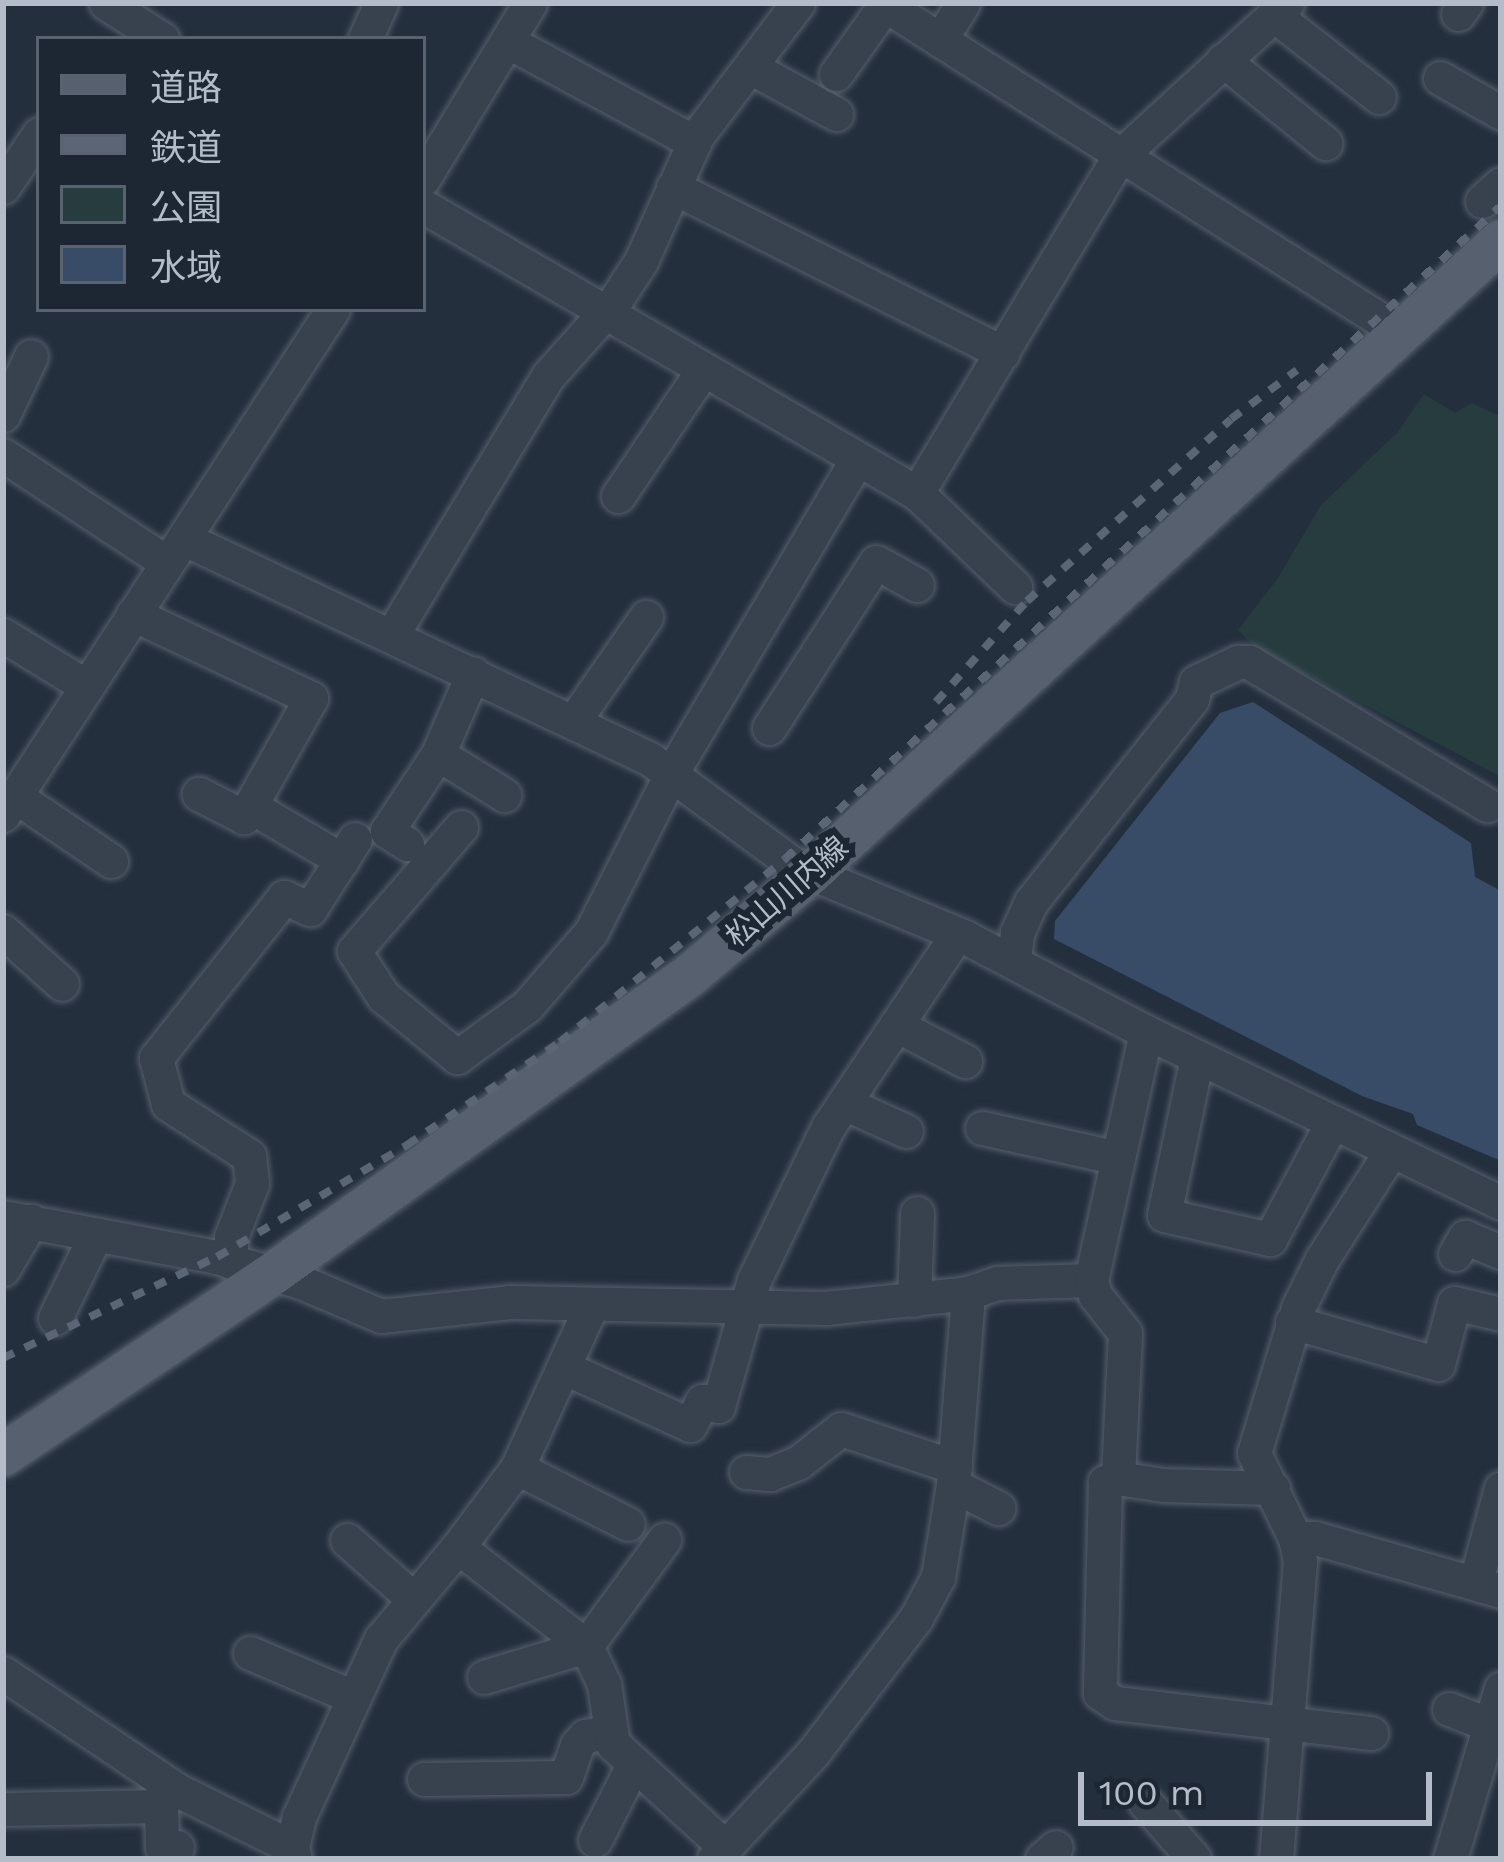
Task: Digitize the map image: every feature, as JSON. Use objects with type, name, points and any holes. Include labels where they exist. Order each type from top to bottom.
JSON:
[{"type":"main road","name":"松山川内線","points":[[3,1455],[274,1273],[608,1038],[812,872],[1398,331],[1493,257]]},
{"type":"street","points":[[366,36],[381,3]]},
{"type":"street","points":[[426,174],[530,3]]},
{"type":"street","points":[[393,633],[548,376],[641,261],[694,142],[798,3]]},
{"type":"street","points":[[940,40],[963,3]]},
{"type":"street","points":[[836,74],[884,4],[1398,331]]},
{"type":"street","points":[[916,493],[1119,157],[1280,9],[1379,97]]},
{"type":"street","points":[[108,18],[154,36]]},
{"type":"street","points":[[507,41],[694,142]]},
{"type":"street","points":[[1223,60],[1325,143]]},
{"type":"street","points":[[752,68],[836,114]]},
{"type":"street","points":[[1439,78],[1501,113]]},
{"type":"street","points":[[14,183],[36,140]]},
{"type":"street","points":[[674,188],[1003,353]]},
{"type":"street","points":[[426,208],[916,493],[1015,587]]},
{"type":"street","points":[[111,861],[9,806],[331,312]]},
{"type":"street","points":[[3,415],[32,356]]},
{"type":"street","points":[[617,496],[703,370]]},
{"type":"street","points":[[3,455],[176,550],[393,633],[573,722],[670,774],[812,872],[1014,961],[1146,1032],[1501,1203]]},
{"type":"street","points":[[461,827],[354,951],[382,996],[457,1057],[527,1006],[591,932],[670,774],[857,459]]},
{"type":"street","points":[[714,701],[777,731],[876,562],[917,585]]},
{"type":"street","points":[[133,614],[311,698],[244,817],[199,794]]},
{"type":"street","points":[[573,722],[646,617]]},
{"type":"street","points":[[3,635],[86,686]]},
{"type":"street","points":[[1014,961],[1017,932],[1030,902],[1192,699],[1203,674],[1238,662],[1249,662],[1486,805]]},
{"type":"street","points":[[407,844],[387,831],[438,754],[473,673]]},
{"type":"street","points":[[438,754],[504,795]]},
{"type":"street","points":[[231,1262],[231,1237],[252,1183],[249,1156],[168,1104],[156,1058],[284,897],[310,909],[348,850],[250,806]]},
{"type":"street","points":[[3,932],[62,984]]},
{"type":"street","points":[[565,1368],[690,1426],[702,1401],[718,1406],[744,1308],[844,1103],[957,934]]},
{"type":"street","points":[[896,1025],[965,1060]]},
{"type":"street","points":[[1118,1478],[1125,1333],[1094,1295],[1091,1280],[1146,1032]]},
{"type":"street","points":[[1197,1057],[1164,1216],[1270,1239],[1332,1123]]},
{"type":"street","points":[[844,1103],[906,1131]]},
{"type":"street","points":[[982,1128],[1118,1158]]},
{"type":"street","points":[[1271,1854],[1300,1561],[1295,1538],[1254,1453],[1292,1322],[1322,1259],[1391,1151]]},
{"type":"street","points":[[914,1300],[917,1213]]},
{"type":"street","points":[[3,1269],[17,1219],[274,1273],[381,1316],[509,1302],[744,1308],[914,1300],[968,1293],[997,1283],[1091,1280]]},
{"type":"street","points":[[55,1318],[96,1234]]},
{"type":"street","points":[[1455,1254],[1465,1237],[1501,1252]]},
{"type":"street","points":[[458,1547],[586,1646],[604,1684],[608,1732],[719,1853],[812,1754],[916,1618],[938,1577],[954,1476],[968,1293]]},
{"type":"street","points":[[1292,1322],[1438,1364],[1454,1303],[1501,1314]]},
{"type":"street","points":[[3,1673],[165,1795],[294,1853],[299,1817],[381,1639],[517,1468],[592,1304]]},
{"type":"street","points":[[746,1472],[770,1474],[799,1462],[841,1429],[954,1476],[998,1508]]},
{"type":"street","points":[[517,1468],[628,1525]]},
{"type":"street","points":[[1273,1488],[1163,1485],[1118,1478],[1105,1482],[1100,1693],[1115,1703],[1287,1719],[1371,1733]]},
{"type":"street","points":[[1295,1538],[1316,1538],[1488,1586],[1501,1488]]},
{"type":"street","points":[[347,1540],[412,1598]]},
{"type":"street","points":[[484,1677],[586,1646],[664,1540]]},
{"type":"street","points":[[250,1653],[353,1697]]},
{"type":"street","points":[[1450,1859],[1501,1688]]},
{"type":"street","points":[[1449,1709],[1490,1725]]},
{"type":"street","points":[[424,1779],[566,1777],[585,1736],[608,1732]]},
{"type":"street","points":[[595,1840],[634,1763]]},
{"type":"street","points":[[3,1809],[165,1795]]},
{"type":"street","points":[[165,1795],[163,1847],[177,1847]]},
{"type":"street","points":[[1145,1802],[1194,1859]]},
{"type":"green space","points":[[1424,394],[1455,413],[1472,403],[1501,417],[1501,777],[1254,646],[1238,630],[1278,578],[1321,505],[1397,433]]},
{"type":"water","points":[[1253,702],[1471,843],[1475,877],[1501,891],[1501,1161],[1417,1125],[1413,1114],[1362,1096],[1054,939],[1055,921],[1220,713]]},
{"type":"railway","points":[[3,1358],[217,1257],[407,1145],[560,1042],[785,859],[1501,206]]},
{"type":"railway","points":[[936,702],[1027,601],[1231,419],[1297,370]]}]
